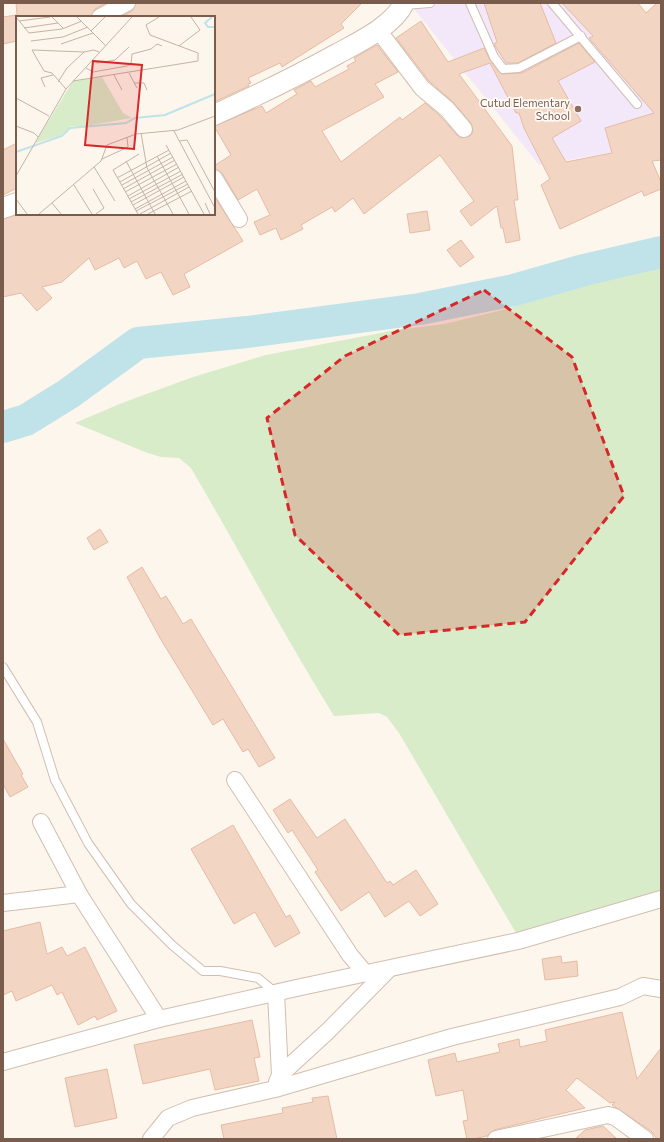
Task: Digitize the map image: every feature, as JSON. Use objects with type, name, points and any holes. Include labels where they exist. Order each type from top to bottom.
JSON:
[{"type":"street","points":[[102,16],[127,3]]},
{"type":"street","points":[[215,115],[289,80],[378,30],[396,15],[404,4]]},
{"type":"street","points":[[378,30],[422,88],[447,109],[464,129]]},
{"type":"street","points":[[215,180],[239,219]]},
{"type":"street","points":[[3,208],[16,203]]},
{"type":"street","points":[[235,780],[350,955],[365,973]]},
{"type":"street","points":[[41,822],[79,894],[159,1019]]},
{"type":"street","points":[[3,903],[79,894]]},
{"type":"street","points":[[3,1062],[159,1019],[388,968],[518,942],[661,899]]},
{"type":"street","points":[[277,1082],[388,968]]},
{"type":"street","points":[[151,1139],[168,1118],[186,1110],[277,1082],[452,1037],[620,997],[643,986],[661,989]]},
{"type":"street","points":[[276,993],[277,1082]]},
{"type":"street","points":[[496,1139],[608,1115],[615,1117],[645,1139]]},
{"type":"lane","points":[[404,4],[430,3]]},
{"type":"lane","points":[[470,3],[494,57],[503,69],[519,68],[581,36]]},
{"type":"lane","points":[[552,3],[637,104]]},
{"type":"lane","points":[[3,667],[37,722],[55,780],[88,843],[131,904],[172,945],[203,970],[220,971],[258,978],[276,993]]},
{"type":"highlighted area","points":[[484,290],[572,357],[624,496],[525,622],[399,635],[295,535],[267,418],[345,356]]},
{"type":"shaded area","name":"Cutud Elementary School","points":[[414,3],[597,3],[661,75],[661,144],[539,165],[414,9]]},
{"type":"green space","points":[[661,263],[661,902],[519,938],[399,733],[387,717],[379,713],[334,716],[297,655],[191,468],[179,458],[161,457],[145,452],[75,423],[122,403],[193,377],[266,355],[396,330],[444,324],[502,310]]},
{"type":"building","points":[[16,3],[106,3],[95,9],[92,16],[16,16],[16,41],[3,44],[3,17],[17,15]]},
{"type":"building","points":[[136,3],[362,3],[341,24],[344,28],[282,67],[280,63],[248,78],[251,83],[248,84],[249,86],[215,102],[215,16],[123,16],[132,11]]},
{"type":"building","points":[[484,3],[540,3],[556,43],[518,63],[506,63],[494,44],[497,42]]},
{"type":"building","points":[[562,3],[638,3],[646,13],[657,3],[661,3],[661,160],[652,161],[661,182],[661,189],[644,196],[642,191],[560,229],[541,185],[550,179],[524,128],[519,113],[516,113],[490,63],[459,74],[512,146],[518,200],[514,200],[520,240],[506,243],[503,228],[501,228],[497,206],[471,226],[460,211],[474,201],[440,155],[364,214],[353,198],[335,212],[332,207],[301,225],[303,229],[281,240],[276,228],[260,235],[254,222],[270,215],[257,189],[238,200],[222,173],[215,170],[215,165],[231,155],[215,126],[262,106],[266,113],[297,94],[294,90],[311,81],[315,87],[349,69],[347,66],[356,61],[354,58],[377,45],[398,72],[375,84],[384,97],[322,131],[341,162],[400,117],[402,120],[425,103],[461,138],[470,136],[473,132],[471,123],[453,102],[429,81],[396,38],[421,21],[448,62],[484,48],[490,60],[499,72],[503,74],[522,73],[579,43],[595,62],[558,81],[581,121],[552,138],[566,162],[612,153],[605,128],[654,113],[589,38],[593,36]]},
{"type":"building","points":[[16,144],[16,188],[3,195],[3,150]]},
{"type":"building","points":[[215,198],[243,241],[184,274],[190,287],[173,295],[161,272],[146,279],[137,261],[124,268],[119,258],[95,270],[89,258],[62,282],[42,287],[52,298],[37,311],[21,293],[3,297],[3,219],[17,215],[215,215]]},
{"type":"building","points":[[427,211],[430,230],[410,233],[407,214]]},
{"type":"building","points":[[461,240],[474,257],[460,267],[447,250]]},
{"type":"building","points":[[100,529],[108,542],[94,550],[87,538]]},
{"type":"building","points":[[142,567],[161,599],[166,596],[183,624],[191,619],[275,758],[259,767],[248,749],[243,752],[223,719],[213,725],[160,638],[127,577]]},
{"type":"building","points":[[3,739],[23,774],[21,775],[28,787],[10,797],[3,784]]},
{"type":"building","points":[[290,799],[317,838],[345,819],[387,883],[390,881],[393,885],[416,870],[438,904],[420,916],[409,901],[385,917],[369,892],[341,911],[315,872],[318,870],[292,830],[288,833],[273,810]]},
{"type":"building","points":[[233,825],[286,917],[290,915],[300,933],[275,947],[255,912],[234,924],[191,849]]},
{"type":"building","points":[[40,922],[47,954],[62,947],[67,956],[85,947],[117,1011],[97,1020],[95,1016],[78,1025],[62,992],[57,995],[52,985],[16,1001],[12,991],[3,995],[3,931]]},
{"type":"building","points":[[561,956],[562,963],[577,961],[578,976],[545,980],[542,959]]},
{"type":"building","points":[[622,1012],[637,1079],[661,1048],[661,1139],[657,1139],[651,1131],[612,1105],[615,1102],[610,1103],[577,1078],[566,1090],[585,1108],[494,1130],[487,1136],[473,1139],[467,1139],[463,1121],[468,1120],[463,1090],[436,1096],[428,1060],[455,1053],[457,1062],[500,1052],[498,1044],[519,1039],[520,1047],[547,1041],[545,1030]]},
{"type":"building","points":[[252,1020],[260,1057],[254,1058],[259,1081],[215,1090],[210,1069],[143,1084],[134,1045]]},
{"type":"building","points":[[107,1069],[117,1118],[75,1127],[65,1078]]},
{"type":"building","points":[[328,1096],[337,1139],[224,1139],[221,1125],[283,1113],[282,1108],[313,1102],[312,1098]]},
{"type":"building","points":[[603,1126],[617,1139],[575,1139],[585,1130]]},
{"type":"waterway","points":[[3,427],[26,420],[68,394],[138,343],[247,332],[420,309],[514,290],[584,270],[661,252]]},
{"type":"place","name":"Cutud Elementary School","points":[[578,109]]}]
